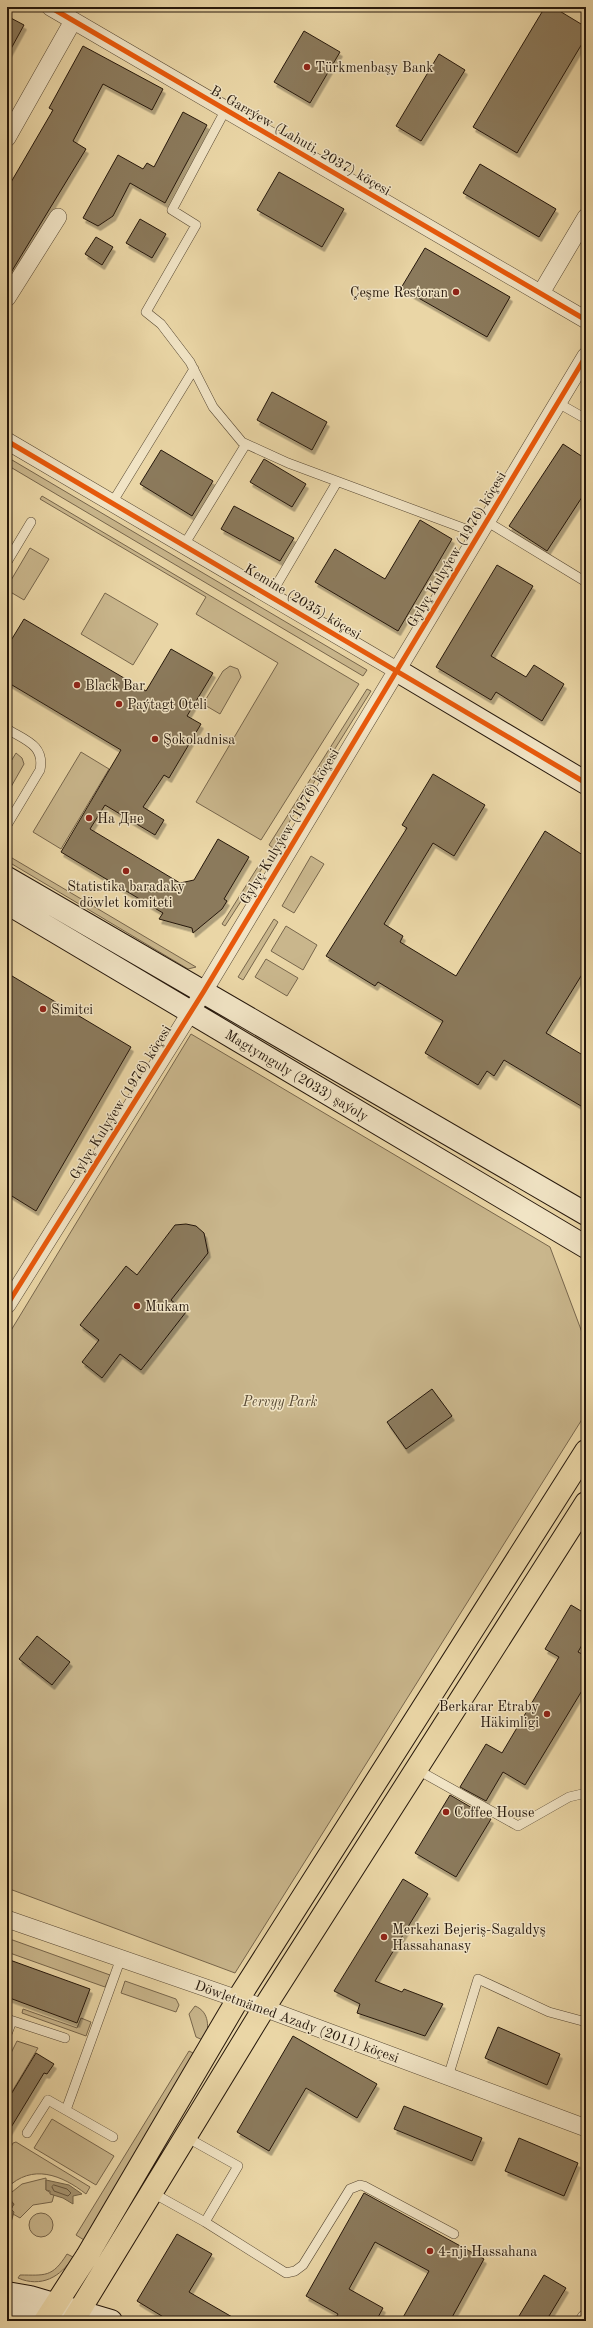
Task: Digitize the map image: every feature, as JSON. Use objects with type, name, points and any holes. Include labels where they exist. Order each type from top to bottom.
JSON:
[{"type":"main road","name":"Kemine (2035) köçesi","points":[[398,671],[586,783]]},
{"type":"main road","name":"Magtymguly (2033) şaýoly","points":[[7,878],[586,1214]]},
{"type":"main road","name":"Magtymguly (2033) şaýoly","points":[[7,903],[586,1247]]},
{"type":"main road","points":[[51,2312],[87,2256],[238,1999],[586,1451]]},
{"type":"main road","points":[[76,2316],[184,2136],[264,2008],[586,1503]]},
{"type":"main road","points":[[7,2293],[51,2312],[111,2321]]},
{"type":"main road","points":[[7,2313],[39,2321]]},
{"type":"street","name":"B. Garrýew (Lahuti, 2037) köçesi","points":[[50,7],[541,293]]},
{"type":"street","points":[[7,138],[73,21]]},
{"type":"street","points":[[586,216],[541,293],[586,320]]},
{"type":"street","points":[[7,298],[58,218]]},
{"type":"street","name":"Gylyç Kulyýew (1976) köçesi","points":[[7,1305],[204,991],[398,671],[586,356]]},
{"type":"street","name":"Kemine (2035) köçesi","points":[[7,441],[398,671]]},
{"type":"street","name":"Döwletmämed Azady (2011) köçesi","points":[[7,1920],[264,2008],[586,2128]]},
{"type":"lane","points":[[226,109],[172,210],[196,225],[146,312],[161,324],[194,369],[213,407],[242,442],[246,444],[337,482],[482,528],[586,582]]},
{"type":"lane","points":[[112,503],[194,369]]},
{"type":"lane","points":[[558,403],[586,419]]},
{"type":"lane","points":[[184,545],[246,444]]},
{"type":"lane","points":[[270,596],[337,482]]},
{"type":"lane","points":[[7,562],[31,522]]},
{"type":"lane","points":[[7,729],[39,750],[41,763],[40,770],[7,825]]},
{"type":"lane","points":[[415,1769],[518,1826],[569,1797],[586,1793]]},
{"type":"lane","points":[[66,2110],[121,1958]]},
{"type":"lane","points":[[448,2077],[478,1979],[549,2012],[586,2022]]},
{"type":"lane","points":[[7,2034],[10,2020],[65,2038]]},
{"type":"lane","points":[[27,2134],[48,2100],[113,2137]]},
{"type":"lane","points":[[184,2136],[238,2166],[205,2222]]},
{"type":"lane","points":[[151,2192],[205,2222],[286,2272],[295,2271],[304,2265],[350,2189],[355,2186],[364,2186],[454,2234]]},
{"type":"green space","points":[[7,457],[367,670],[363,676],[7,465]]},
{"type":"green space","points":[[42,496],[359,684],[261,840],[196,802],[278,663],[196,614],[206,597],[40,499]]},
{"type":"green space","points":[[30,548],[49,559],[24,600],[7,590],[7,587]]},
{"type":"green space","points":[[105,593],[158,624],[133,665],[81,634]]},
{"type":"green space","points":[[230,666],[238,669],[241,677],[220,714],[203,704],[223,671]]},
{"type":"green space","points":[[367,689],[371,691],[273,848],[269,845]]},
{"type":"green space","points":[[81,752],[109,769],[61,849],[33,832]]},
{"type":"green space","points":[[16,753],[22,758],[24,764],[7,794],[7,768]]},
{"type":"green space","points":[[7,855],[196,967],[188,969],[7,861]]},
{"type":"green space","points":[[311,856],[324,864],[294,913],[282,906]]},
{"type":"green space","points":[[259,865],[263,867],[225,926],[222,924]]},
{"type":"green space","points":[[274,919],[278,922],[243,980],[238,977]]},
{"type":"green space","points":[[286,926],[317,945],[303,970],[271,951]]},
{"type":"green space","points":[[266,959],[298,978],[287,996],[255,977]]},
{"type":"green space","name":"Pervyy Park","points":[[191,1034],[550,1247],[586,1343],[586,1413],[235,1973],[7,1888],[7,1337]]},
{"type":"green space","points":[[7,1938],[110,1975],[105,1987],[7,1952]]},
{"type":"green space","points":[[125,1981],[176,1999],[179,2005],[176,2012],[121,1993]]},
{"type":"green space","points":[[195,2006],[206,2016],[208,2026],[205,2041],[196,2037],[189,2014]]},
{"type":"green space","points":[[23,2009],[77,2028],[81,2018],[91,2022],[86,2036],[22,2013]]},
{"type":"green space","points":[[17,2041],[38,2048],[7,2100],[7,2061]]},
{"type":"green space","points":[[189,2051],[197,2055],[84,2240],[76,2235]]},
{"type":"green space","points":[[52,2119],[114,2156],[96,2185],[34,2148]]},
{"type":"green space","points":[[16,2142],[90,2187],[86,2194],[77,2187],[57,2177],[47,2174],[27,2176],[17,2180],[7,2188],[7,2155],[13,2143]]},
{"type":"green space","points":[[46,2178],[46,2190],[54,2195],[52,2202],[33,2205],[20,2218],[13,2214],[11,2209],[14,2204],[7,2196],[22,2184]]},
{"type":"green space","points":[[41,2213],[50,2216],[53,2225],[50,2234],[41,2237],[32,2234],[29,2225],[32,2216]]},
{"type":"green space","points":[[67,2254],[73,2257],[63,2270],[50,2279],[35,2282],[18,2278],[20,2275],[47,2274],[62,2262]]},
{"type":"water","points":[[46,2180],[69,2185],[82,2194],[73,2196],[73,2204],[63,2198],[50,2194],[50,2191],[46,2190]]},
{"type":"water","points":[[7,2199],[14,2204],[11,2209],[14,2212],[7,2236]]},
{"type":"building","points":[[545,7],[553,7],[586,27],[586,37],[517,153],[473,127]]},
{"type":"building","points":[[7,16],[24,25],[7,56]]},
{"type":"building","name":"Türkmenbaşy Bank","points":[[304,31],[340,52],[310,103],[274,82]]},
{"type":"building","points":[[83,46],[163,89],[152,110],[103,84],[73,141],[86,149],[7,279],[7,189],[53,110],[49,108]]},
{"type":"building","points":[[439,54],[465,70],[421,141],[396,126]]},
{"type":"building","points":[[183,112],[207,125],[165,203],[130,183],[113,216],[98,226],[83,218],[118,155],[143,169],[147,163],[154,167]]},
{"type":"building","points":[[480,164],[556,209],[539,237],[463,193]]},
{"type":"building","points":[[279,172],[344,209],[322,247],[257,210]]},
{"type":"building","points":[[140,219],[166,234],[152,258],[126,243]]},
{"type":"building","points":[[96,237],[113,247],[102,265],[85,254]]},
{"type":"building","name":"Çeşme Restoran","points":[[425,248],[510,297],[487,337],[401,288]]},
{"type":"building","points":[[272,392],[327,422],[312,450],[257,420]]},
{"type":"building","points":[[563,444],[586,459],[586,491],[547,551],[509,526]]},
{"type":"building","points":[[161,450],[213,481],[192,516],[140,484]]},
{"type":"building","points":[[264,459],[306,484],[292,507],[250,482]]},
{"type":"building","points":[[234,506],[294,538],[280,561],[221,529]]},
{"type":"building","points":[[420,520],[452,539],[398,631],[315,582],[335,549],[385,579]]},
{"type":"building","points":[[497,565],[533,586],[491,656],[526,677],[534,665],[564,684],[542,721],[496,692],[491,700],[436,667]]},
{"type":"building","points":[[24,619],[146,691],[171,649],[213,673],[187,716],[201,724],[169,778],[164,775],[143,807],[164,820],[155,835],[105,805],[90,829],[180,883],[194,880],[218,839],[249,857],[224,899],[227,901],[222,909],[193,933],[192,928],[159,919],[163,913],[61,852],[121,750],[7,682],[7,647]]},
{"type":"building","points":[[433,774],[485,805],[454,856],[433,843],[384,924],[403,936],[400,942],[456,976],[545,831],[586,857],[586,968],[546,1033],[586,1057],[586,1109],[504,1060],[494,1076],[487,1071],[478,1085],[425,1053],[443,1021],[378,982],[375,986],[326,956],[407,828],[402,825]]},
{"type":"building","points":[[7,973],[131,1047],[36,1211],[7,1193]]},
{"type":"building","name":"Mukam","points":[[186,1224],[196,1226],[204,1233],[208,1253],[171,1300],[186,1312],[141,1370],[120,1354],[102,1378],[82,1362],[99,1340],[80,1325],[126,1266],[137,1275],[175,1225]]},
{"type":"building","points":[[432,1389],[452,1416],[406,1449],[387,1422]]},
{"type":"building","name":"Berkarar Etraby Häkimligi","points":[[571,1605],[586,1614],[586,1638],[578,1652],[586,1656],[586,1684],[525,1785],[503,1772],[486,1801],[460,1787],[486,1744],[502,1753],[559,1657],[545,1649]]},
{"type":"building","points":[[37,1636],[70,1662],[52,1685],[19,1659]]},
{"type":"building","points":[[450,1795],[491,1819],[456,1877],[415,1853]]},
{"type":"building","name":"Merkezi Bejeriş-Sagaldyş Hassahanasy","points":[[403,1879],[428,1894],[375,1981],[402,1992],[404,1989],[443,2004],[425,2036],[357,2013],[360,2004],[334,1991]]},
{"type":"building","points":[[7,1959],[90,1989],[77,2023],[7,1997]]},
{"type":"building","points":[[498,2027],[560,2054],[547,2085],[485,2058]]},
{"type":"building","points":[[293,2036],[377,2084],[357,2118],[306,2088],[269,2151],[237,2132]]},
{"type":"building","points":[[36,2053],[54,2064],[47,2074],[44,2073],[7,2134],[7,2101]]},
{"type":"building","points":[[404,2106],[482,2138],[472,2161],[394,2129]]},
{"type":"building","points":[[519,2138],[578,2163],[564,2196],[505,2171]]},
{"type":"building","name":"4-nji Hassahana","points":[[364,2193],[484,2259],[450,2321],[401,2321],[429,2271],[375,2242],[349,2289],[383,2308],[376,2321],[334,2321],[338,2314],[306,2296]]},
{"type":"building","points":[[177,2234],[212,2254],[189,2292],[239,2321],[170,2321],[137,2301]]},
{"type":"building","points":[[544,2275],[566,2288],[546,2321],[516,2321]]},
{"type":"cycle path","points":[[50,7],[586,320]]},
{"type":"cycle path","points":[[7,1305],[204,991],[586,356]]},
{"type":"cycle path","points":[[7,441],[586,783]]},
{"type":"place","name":"Türkmenbaşy Bank","points":[[307,67]]},
{"type":"place","name":"Çeşme Restoran","points":[[456,292]]},
{"type":"place","name":"Black Bar","points":[[77,685]]},
{"type":"place","name":"Paýtagt Oteli","points":[[119,704]]},
{"type":"place","name":"Şokoladnisa","points":[[155,739]]},
{"type":"place","name":"На Дне","points":[[89,818]]},
{"type":"place","name":"Statistika baradaky döwlet komiteti","points":[[126,871]]},
{"type":"place","name":"Simitci","points":[[43,1009]]},
{"type":"place","name":"Mukam","points":[[137,1306]]},
{"type":"place","name":"Berkarar Etraby Häkimligi","points":[[547,1714]]},
{"type":"place","name":"Coffee House","points":[[446,1812]]},
{"type":"place","name":"Merkezi Bejeriş-Sagaldyş Hassahanasy","points":[[384,1937]]},
{"type":"place","name":"4-nji Hassahana","points":[[430,2251]]}]
